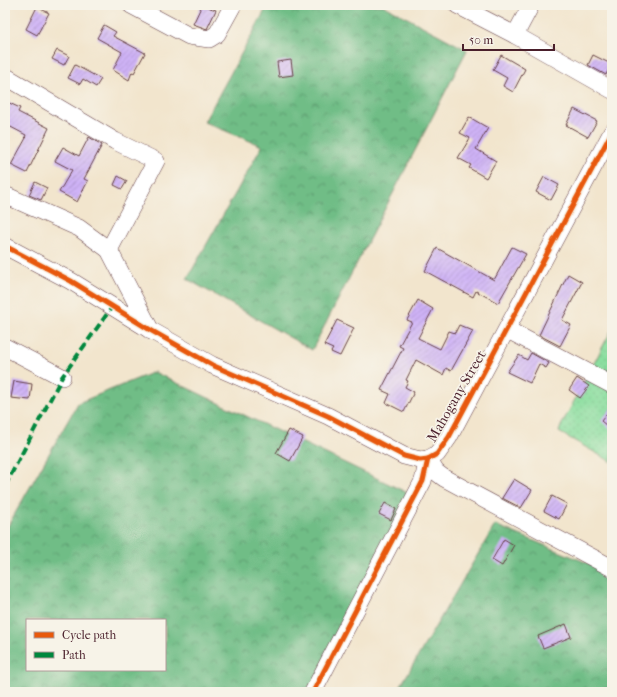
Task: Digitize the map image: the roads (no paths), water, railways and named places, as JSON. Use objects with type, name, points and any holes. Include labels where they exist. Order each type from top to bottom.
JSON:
[{"type":"street","points":[[131,5],[188,36],[209,39],[217,34],[233,5]]},
{"type":"street","points":[[458,5],[515,35],[612,90]]},
{"type":"street","points":[[515,35],[531,5]]},
{"type":"street","points":[[5,76],[116,141],[156,161],[109,250]]},
{"type":"street","name":"Mahogany Street","points":[[313,692],[423,481],[428,460],[436,454],[449,437],[508,330],[612,132]]},
{"type":"street","points":[[5,194],[80,228],[109,250],[152,332]]},
{"type":"street","points":[[5,246],[70,281],[152,332],[212,366],[328,416],[404,456],[420,460],[428,460],[436,472],[444,478],[612,568]]},
{"type":"street","points":[[508,330],[612,385]]},
{"type":"street","points":[[5,346],[62,377]]}]
